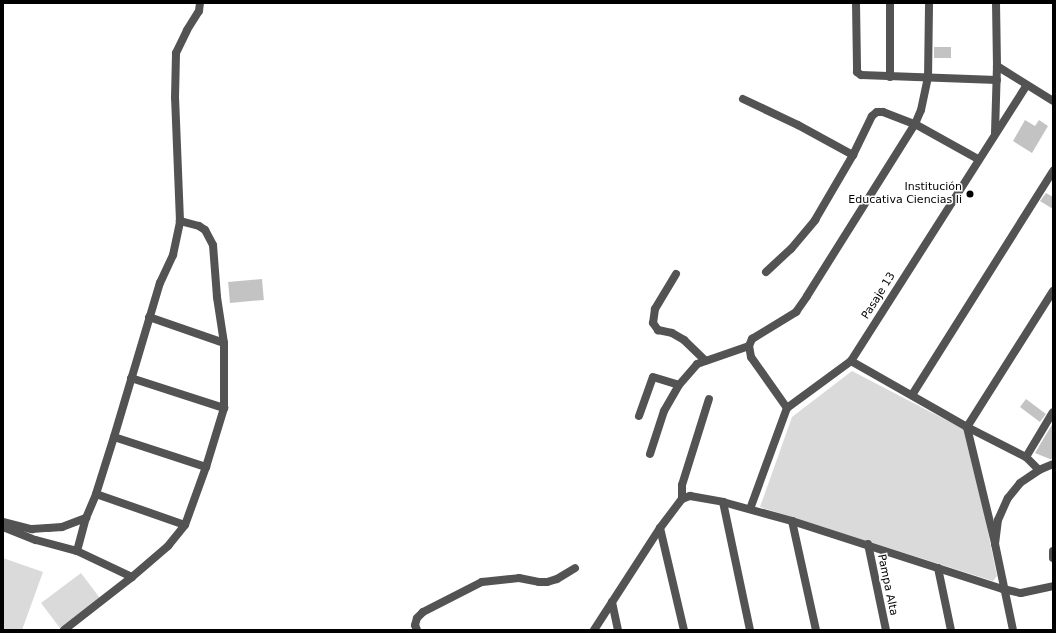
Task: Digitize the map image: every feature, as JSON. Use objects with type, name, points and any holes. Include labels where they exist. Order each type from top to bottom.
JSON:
[{"type":"street","points":[[77,551],[86,518],[96,494],[114,437],[160,283],[173,255],[180,221],[175,98],[176,53],[187,30],[199,11],[200,3]]},
{"type":"street","points":[[856,3],[857,72],[861,75],[997,80]]},
{"type":"street","points":[[890,3],[890,77]]},
{"type":"street","points":[[750,509],[787,408],[751,357],[749,346],[752,339],[796,312],[915,124],[922,110],[928,78],[929,3]]},
{"type":"street","points":[[995,134],[997,80],[996,3]]},
{"type":"street","points":[[997,66],[1053,101]]},
{"type":"street","name":"Pasaje 13","points":[[787,408],[851,361],[1027,84]]},
{"type":"street","points":[[743,100],[792,122],[853,155]]},
{"type":"street","points":[[766,272],[791,249],[815,220],[853,155],[872,116],[877,112],[883,112],[915,124],[978,159]]},
{"type":"street","points":[[912,395],[1053,171]]},
{"type":"street","points":[[64,630],[132,577],[168,546],[185,525],[206,467],[224,408],[224,343],[216,297],[213,246],[205,230],[199,226],[180,221]]},
{"type":"street","points":[[676,274],[655,308],[653,323],[658,330],[672,333],[684,340],[706,361]]},
{"type":"street","points":[[1013,630],[1003,589],[995,544],[967,427],[1053,291]]},
{"type":"street","points":[[150,317],[224,343]]},
{"type":"street","points":[[650,454],[664,411],[679,385],[697,364],[749,346]]},
{"type":"street","points":[[851,361],[967,427],[1026,457],[1039,470]]},
{"type":"street","points":[[639,416],[653,377],[679,385]]},
{"type":"street","points":[[131,378],[224,408]]},
{"type":"street","points":[[682,499],[682,485],[709,399]]},
{"type":"street","points":[[1026,457],[1053,412]]},
{"type":"street","points":[[114,437],[206,467]]},
{"type":"street","points":[[995,544],[998,520],[1008,498],[1020,482],[1039,470],[1053,464]]},
{"type":"street","points":[[96,494],[185,525]]},
{"type":"street","points":[[594,630],[660,528],[682,499],[690,496],[697,496],[723,502],[792,521],[868,544],[1003,589],[1021,593],[1053,586]]},
{"type":"street","points":[[723,502],[750,630]]},
{"type":"street","points":[[3,522],[32,529],[62,527],[86,518]]},
{"type":"street","points":[[792,521],[816,630]]},
{"type":"street","points":[[3,527],[36,540],[77,551],[132,577]]},
{"type":"street","points":[[660,528],[684,630]]},
{"type":"street","name":"Pampa Alta","points":[[868,544],[886,630]]},
{"type":"street","points":[[1053,551],[1053,558]]},
{"type":"street","points":[[417,630],[415,625],[417,618],[423,612],[482,582],[519,578],[547,582],[557,579],[575,568]]},
{"type":"street","points":[[938,568],[952,630]]},
{"type":"street","points":[[612,602],[618,630]]},
{"type":"shaded area","points":[[852,371],[967,431],[997,576],[993,581],[760,507],[792,417]]},
{"type":"shaded area","points":[[3,558],[43,572],[22,630],[3,630]]},
{"type":"shaded area","points":[[81,573],[100,598],[60,628],[41,603]]},
{"type":"building","points":[[934,47],[951,47],[951,58],[934,58]]},
{"type":"building","points":[[1025,120],[1035,126],[1039,120],[1048,126],[1032,153],[1013,141]]},
{"type":"building","points":[[1046,193],[1053,197],[1053,209],[1040,201]]},
{"type":"building","points":[[262,279],[264,300],[230,303],[228,282]]},
{"type":"building","points":[[1026,399],[1046,414],[1040,422],[1020,407]]},
{"type":"building","points":[[1053,423],[1053,459],[1050,459],[1035,453]]},
{"type":"place","name":"Institución Educativa Ciencias Ii","points":[[970,194]]}]
